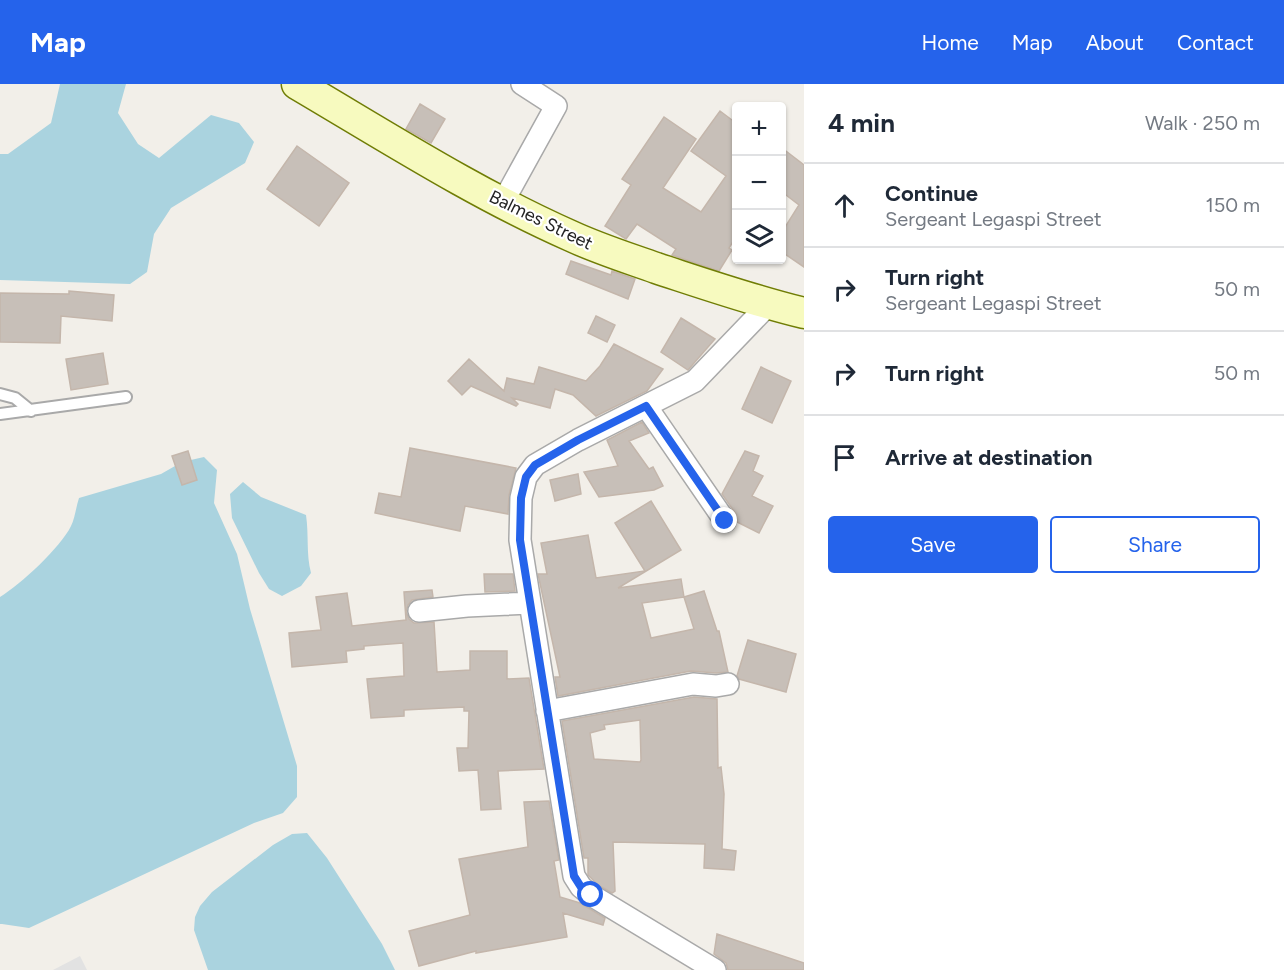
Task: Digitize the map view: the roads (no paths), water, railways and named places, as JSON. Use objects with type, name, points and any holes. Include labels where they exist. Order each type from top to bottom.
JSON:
[{"type":"street","name":"Balmes Street","points":[[297,84],[418,156],[552,228],[601,249],[769,304],[804,313]]},
{"type":"street","points":[[503,202],[556,106],[522,84]]},
{"type":"street","points":[[715,970],[591,895],[581,887],[574,876],[520,540],[521,498],[526,477],[535,465],[578,440],[695,381],[769,304]]},
{"type":"street","points":[[646,406],[725,521]]},
{"type":"street","points":[[419,610],[530,603]]},
{"type":"street","points":[[547,711],[693,684],[716,686],[728,684]]},
{"type":"lane","points":[[0,394],[15,398],[31,411]]},
{"type":"lane","points":[[0,414],[126,397]]},
{"type":"water","points":[[60,84],[126,84],[118,113],[138,144],[159,158],[211,115],[239,123],[254,142],[245,163],[171,208],[154,234],[147,272],[130,284],[0,280],[0,154],[8,154],[51,123]]},
{"type":"water","points":[[204,457],[217,470],[214,503],[237,554],[250,609],[297,766],[297,797],[283,813],[254,823],[29,928],[0,924],[0,597],[29,575],[66,535],[74,520],[79,498],[161,474],[182,462]]},
{"type":"water","points":[[243,482],[261,497],[306,515],[311,573],[301,586],[282,596],[269,589],[232,518],[230,494]]},
{"type":"water","points":[[307,833],[327,858],[382,944],[395,970],[208,970],[194,930],[195,917],[200,906],[212,892],[273,845],[292,834]]}]
